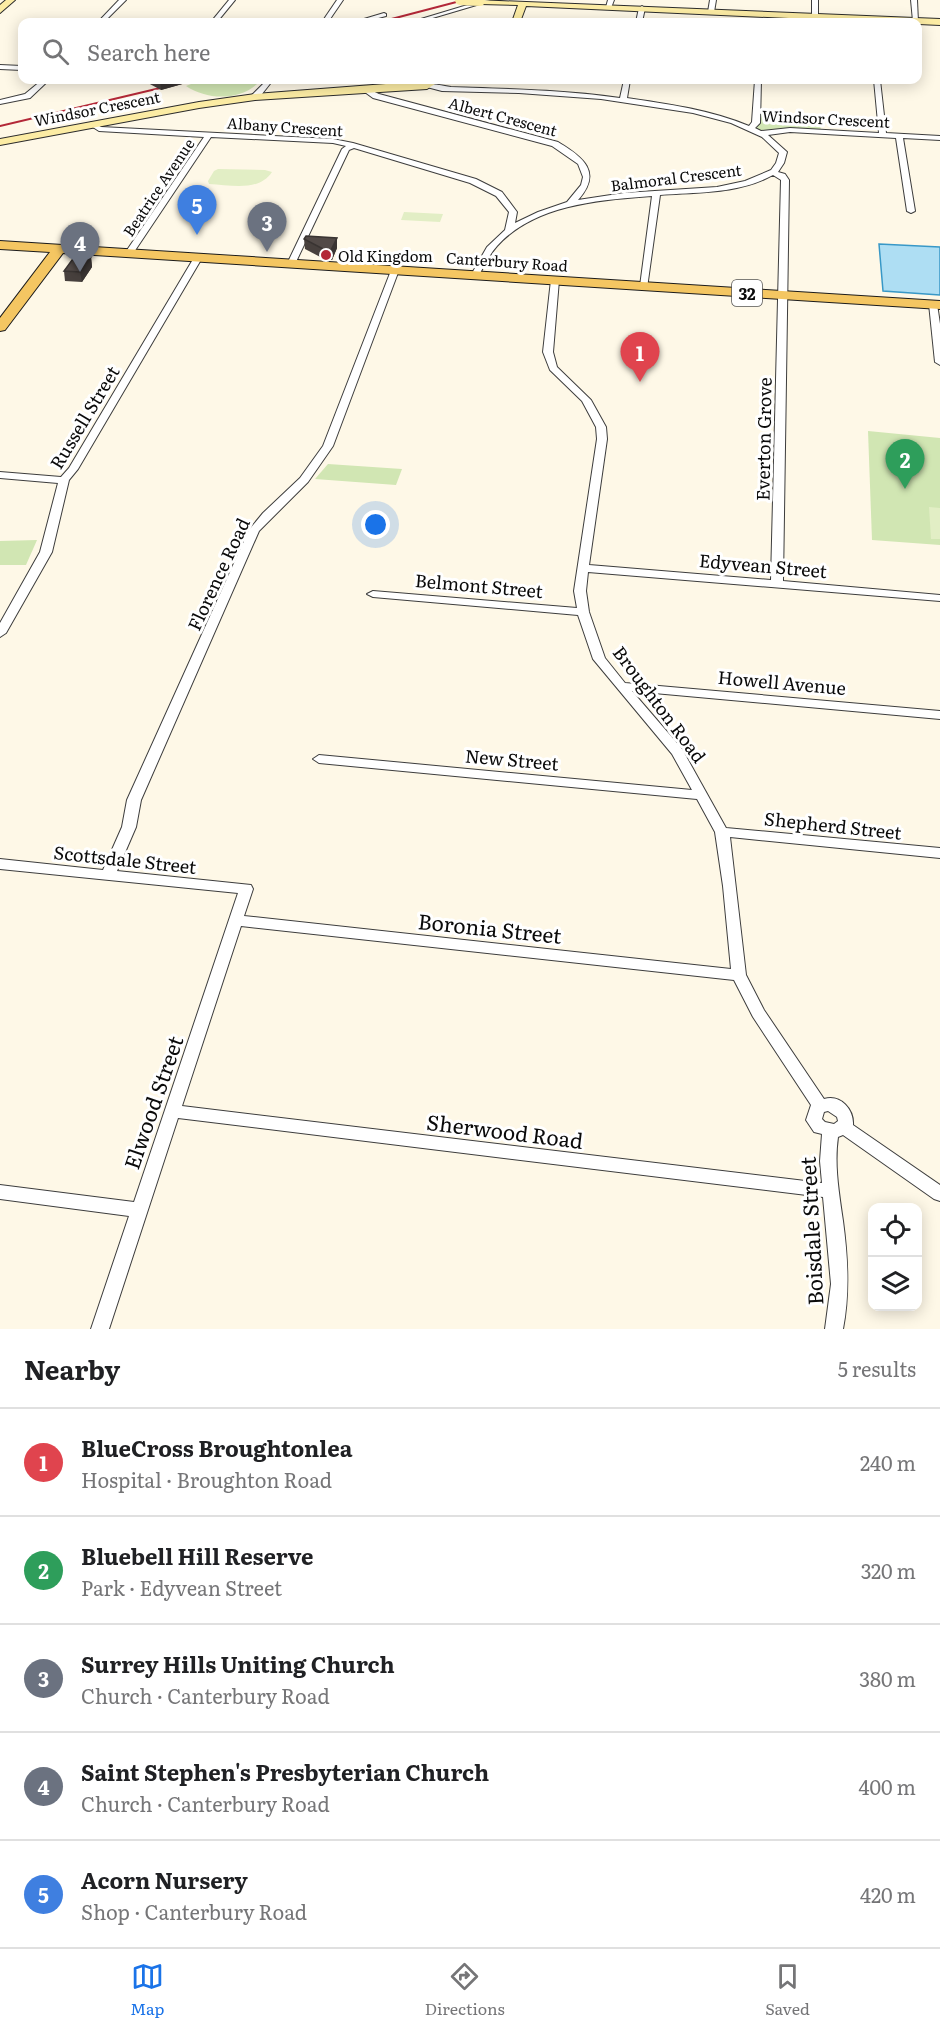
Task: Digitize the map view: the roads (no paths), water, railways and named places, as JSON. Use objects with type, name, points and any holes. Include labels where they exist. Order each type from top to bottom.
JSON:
[{"type":"main road","points":[[0,10],[11,0]]},
{"type":"main road","points":[[460,0],[610,3],[760,18],[815,16],[837,18]]},
{"type":"main road","points":[[517,18],[523,3]]},
{"type":"main road","points":[[922,21],[940,22]]},
{"type":"main road","name":"Windsor Crescent","points":[[0,142],[199,105],[416,84]]},
{"type":"main road","name":"Canterbury Road","points":[[0,245],[936,305]]},
{"type":"main road","points":[[0,327],[59,249]]},
{"type":"street","points":[[105,18],[123,0]]},
{"type":"street","points":[[217,18],[232,0]]},
{"type":"street","points":[[328,18],[340,0]]},
{"type":"street","points":[[711,12],[713,0]]},
{"type":"street","points":[[815,0],[815,16]]},
{"type":"street","points":[[914,0],[916,18]]},
{"type":"street","points":[[427,18],[484,1]]},
{"type":"street","points":[[640,18],[642,8]]},
{"type":"street","points":[[372,18],[384,15]]},
{"type":"street","points":[[0,67],[18,68]]},
{"type":"street","points":[[0,102],[27,96],[41,84]]},
{"type":"street","points":[[255,98],[267,84]]},
{"type":"street","name":"Windsor Crescent","points":[[443,84],[622,100],[708,116],[763,133],[790,130],[940,138]]},
{"type":"street","points":[[622,100],[626,84]]},
{"type":"street","points":[[751,128],[756,123],[758,84]]},
{"type":"street","points":[[877,84],[883,135]]},
{"type":"street","name":"Albert Crescent","points":[[364,89],[376,96],[555,144],[575,155],[584,165],[588,177],[584,191]]},
{"type":"street","name":"Albany Crescent","points":[[92,124],[99,129],[333,141],[353,145],[473,181],[499,194],[513,212]]},
{"type":"street","points":[[763,133],[777,143],[783,152],[781,164],[772,172]]},
{"type":"street","name":"Beatrice Avenue","points":[[129,253],[209,135]]},
{"type":"street","points":[[899,136],[911,211]]},
{"type":"street","points":[[291,264],[346,149],[353,145]]},
{"type":"street","name":"Balmoral Crescent","points":[[475,275],[483,257],[509,231],[534,217],[569,205],[600,199],[725,187],[753,181],[772,172]]},
{"type":"street","name":"Everton Grove","points":[[772,172],[782,176],[785,180],[777,584]]},
{"type":"street","points":[[569,205],[584,191]]},
{"type":"street","name":"Balmoral Crescent","points":[[584,191],[600,199]]},
{"type":"street","points":[[644,286],[656,193]]},
{"type":"street","points":[[509,231],[513,212],[534,217]]},
{"type":"street","name":"Russell Street","points":[[0,633],[46,552],[64,480],[73,469],[198,258]]},
{"type":"street","name":"Florence Road","points":[[108,875],[129,827],[134,800],[254,530],[304,480],[328,446],[395,270]]},
{"type":"street","name":"Broughton Road","points":[[555,280],[548,352],[553,368],[588,404],[601,427],[602,439],[580,591],[583,612],[599,660],[677,752],[722,832],[739,975],[758,1013],[820,1106]]},
{"type":"street","points":[[936,305],[940,362]]},
{"type":"street","points":[[0,475],[64,480]]},
{"type":"street","name":"Edyvean Street","points":[[583,568],[940,598]]},
{"type":"street","name":"Belmont Street","points":[[373,594],[583,612]]},
{"type":"street","name":"Howell Avenue","points":[[621,686],[940,715]]},
{"type":"street","name":"New Street","points":[[319,759],[702,795]]},
{"type":"street","name":"Shepherd Street","points":[[722,832],[940,854]]},
{"type":"street","name":"Scottsdale Street","points":[[0,864],[246,889]]},
{"type":"street","name":"Elwood Street","points":[[100,1329],[246,889]]},
{"type":"street","name":"Boronia Street","points":[[237,920],[739,975]]},
{"type":"street","points":[[837,1129],[845,1115],[839,1108],[830,1104],[820,1106],[814,1111],[814,1120],[820,1127],[837,1129],[940,1194]]},
{"type":"street","name":"Sherwood Road","points":[[173,1111],[831,1191]]},
{"type":"street","name":"Boisdale Street","points":[[834,1329],[838,1313],[838,1244],[826,1156],[837,1129]]},
{"type":"street","points":[[0,1192],[138,1210]]},
{"type":"water","points":[[879,244],[940,247],[940,295],[883,291]]},
{"type":"railway","points":[[395,18],[464,0]]},
{"type":"railway","points":[[0,126],[177,84]]},
{"type":"place","name":"Acorn Nursery","points":[[197,235]]},
{"type":"place","name":"Surrey Hills Uniting Church","points":[[267,252]]},
{"type":"place","name":"Old Kingdom","points":[[326,255]]},
{"type":"place","name":"Saint Stephen's Presbyterian Church","points":[[80,272]]},
{"type":"place","name":"BlueCross Broughtonlea","points":[[640,382]]},
{"type":"place","name":"Bluebell Hill Reserve","points":[[905,489]]}]
